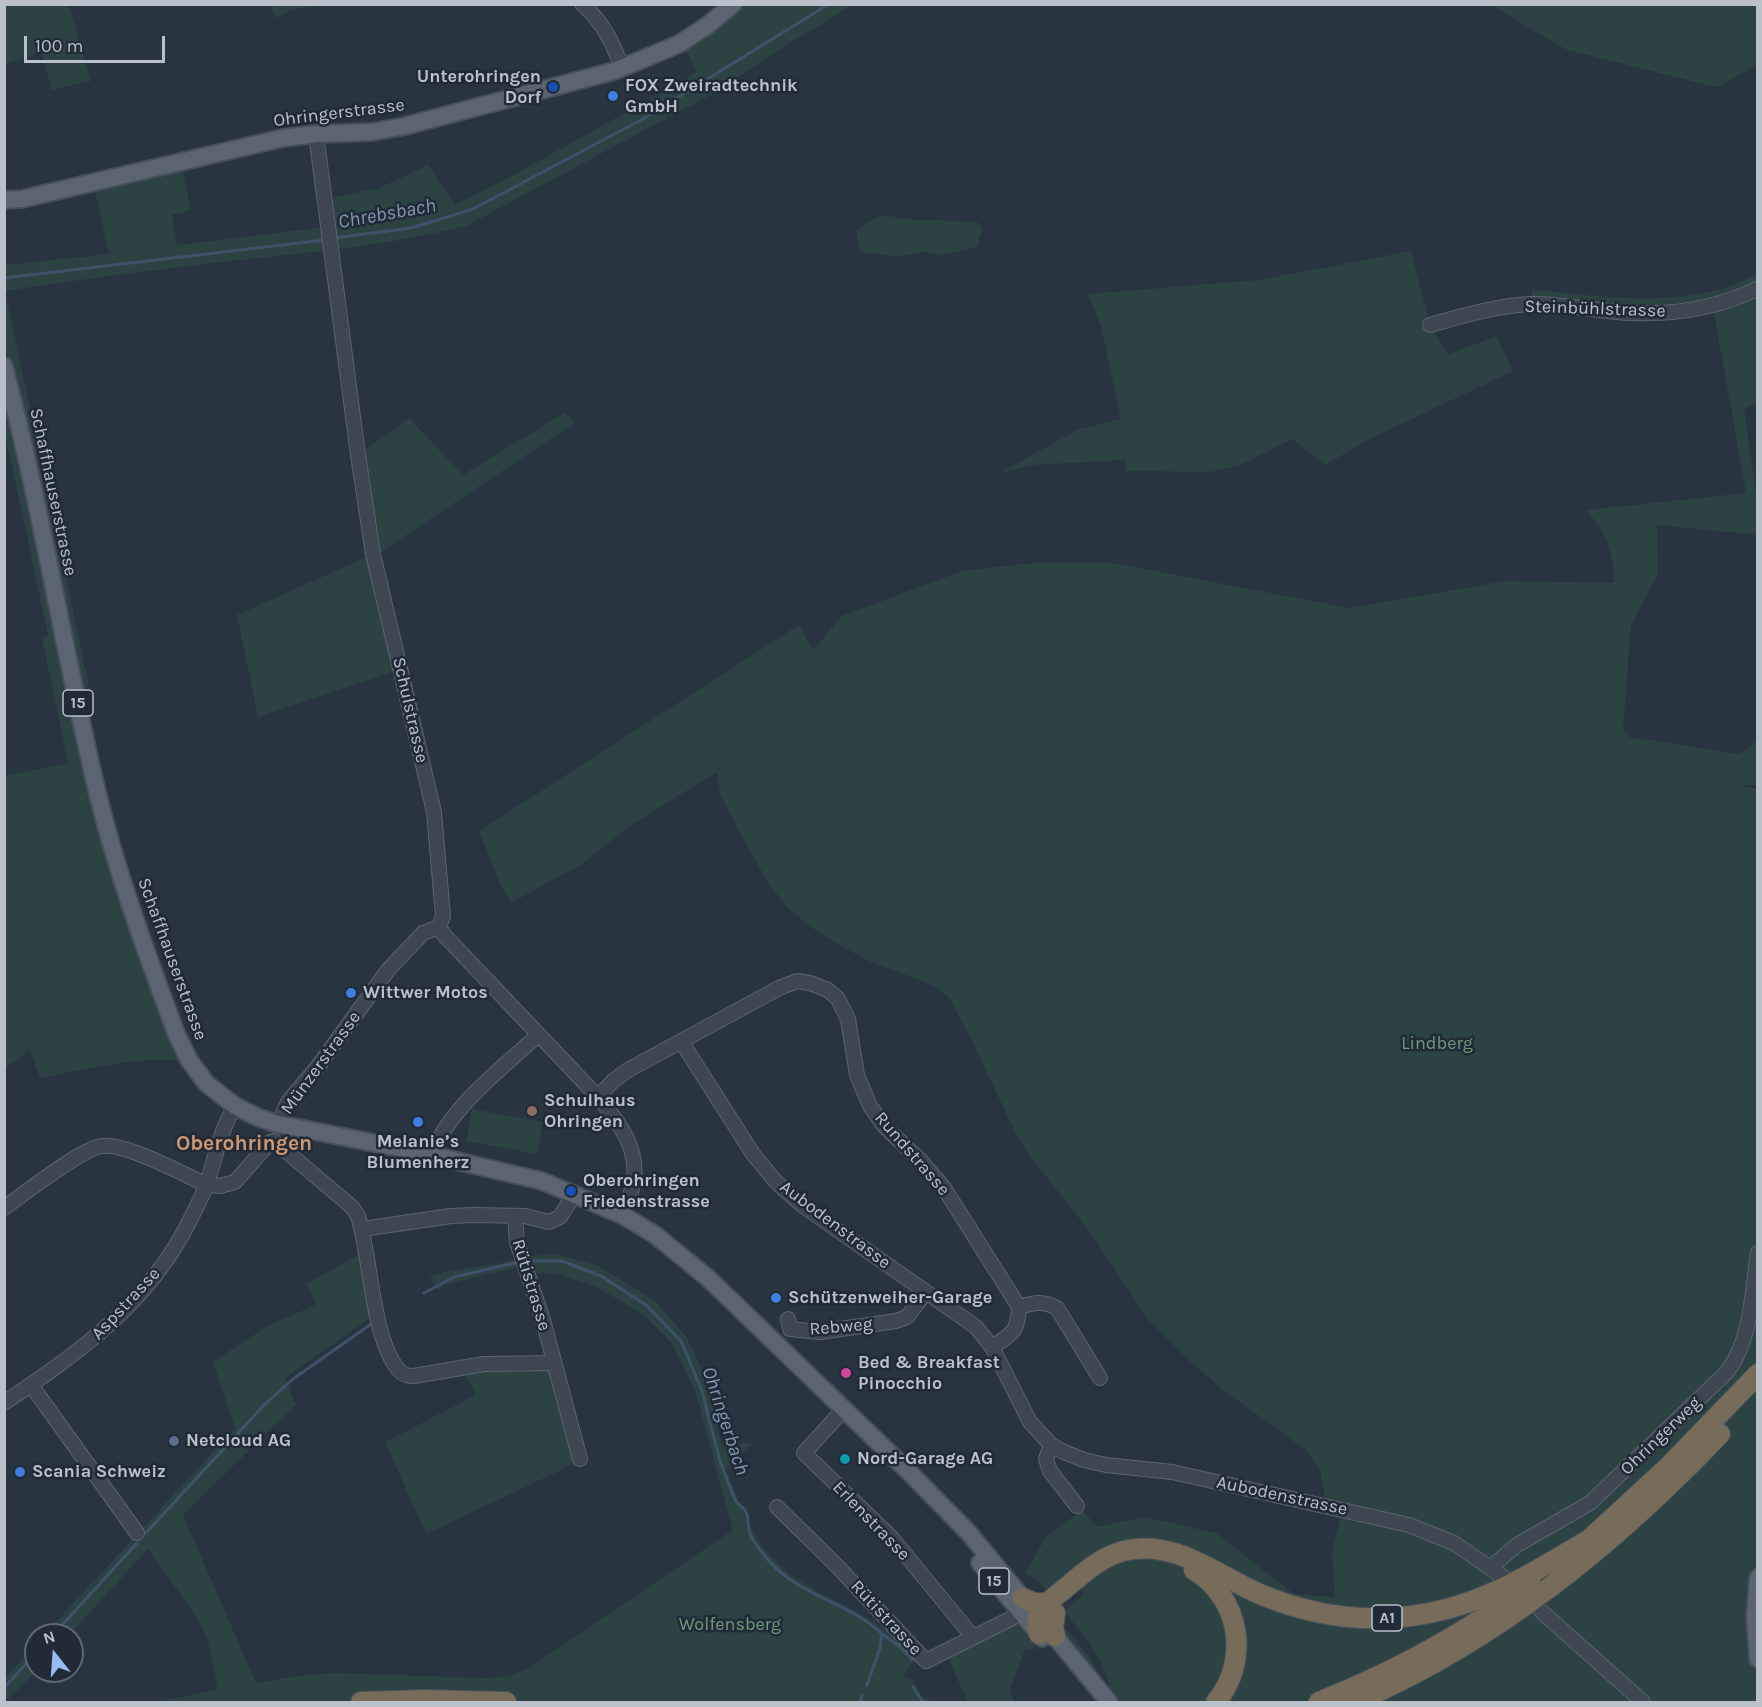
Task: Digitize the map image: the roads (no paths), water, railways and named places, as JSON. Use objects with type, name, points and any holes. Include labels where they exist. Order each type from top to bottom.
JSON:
[{"type":"highway","name":"A1","points":[[1319,1702],[1407,1662],[1466,1629],[1536,1582],[1590,1539],[1669,1466],[1758,1374]]},
{"type":"highway","points":[[1355,1702],[1414,1675],[1455,1652],[1502,1623],[1565,1577],[1654,1499],[1758,1394]]},
{"type":"highway","name":"A1","points":[[1037,1618],[1091,1567],[1110,1556],[1128,1550],[1156,1550],[1185,1556],[1255,1592],[1308,1610],[1357,1618],[1408,1617],[1450,1609],[1496,1592],[1590,1539]]},
{"type":"highway","points":[[1037,1618],[1119,1563],[1150,1557],[1168,1559],[1185,1565],[1202,1575],[1214,1586],[1226,1603],[1236,1629],[1237,1655],[1234,1669],[1227,1687],[1216,1702]]},
{"type":"highway","points":[[361,1702],[433,1700],[506,1702]]},
{"type":"main road","name":"Ohringerstrasse","points":[[4,200],[22,199],[246,146],[316,134],[372,132],[405,126],[622,68],[686,40],[726,9]]},
{"type":"main road","name":"Ohringerstrasse","points":[[4,209],[22,199]]},
{"type":"main road","name":"Schaffhauserstrasse","points":[[4,366],[22,439],[92,768],[114,854],[183,1050],[206,1083],[236,1106],[257,1117],[278,1124],[533,1178],[575,1193],[620,1214],[654,1234],[690,1262],[924,1488],[975,1557],[1037,1618],[1109,1702]]},
{"type":"main road","points":[[1758,1578],[1755,1617],[1758,1659]]},
{"type":"main road","name":"Schaffhauserstrasse","points":[[1037,1618],[1097,1702]]},
{"type":"street","points":[[582,4],[602,24],[612,41],[622,68]]},
{"type":"street","name":"Schulstrasse","points":[[316,134],[373,554],[434,812],[443,916],[439,927]]},
{"type":"street","name":"Steinbühlstrasse","points":[[1430,325],[1486,310],[1531,304],[1629,313],[1683,312],[1712,307],[1758,288]]},
{"type":"street","points":[[439,927],[598,1097],[621,1125],[631,1146],[634,1179],[632,1190],[620,1214]]},
{"type":"street","name":"Münzerstrasse","points":[[278,1124],[288,1102],[319,1065],[388,970],[423,933],[439,927]]},
{"type":"street","name":"Rundstrasse","points":[[598,1097],[613,1081],[628,1070],[779,988],[797,981],[828,990],[846,1010],[857,1075],[870,1106],[884,1126],[921,1161],[944,1188],[1019,1307]]},
{"type":"street","points":[[432,1155],[438,1138],[454,1116],[475,1093],[538,1035]]},
{"type":"street","name":"Aubodenstrasse","points":[[681,1041],[753,1154],[776,1182],[802,1205],[975,1327],[992,1347],[1030,1422],[1051,1445],[1064,1452],[1095,1462],[1172,1472],[1409,1524],[1454,1543],[1503,1577]]},
{"type":"street","name":"Aspstrasse","points":[[4,1403],[80,1350],[116,1320],[138,1297],[172,1251],[189,1223],[207,1185],[224,1126],[236,1106]]},
{"type":"street","points":[[4,1208],[67,1164],[102,1145],[119,1147],[207,1185],[220,1186],[235,1182],[270,1142],[274,1141],[352,1207],[358,1216],[382,1336],[398,1370],[407,1376],[484,1364],[554,1363]]},
{"type":"street","points":[[362,1229],[451,1216],[514,1215],[549,1222],[560,1217],[575,1193]]},
{"type":"street","name":"Rütistrasse","points":[[514,1215],[517,1242],[580,1459]]},
{"type":"street","name":"Ohringerweg","points":[[1491,1567],[1513,1547],[1590,1503],[1727,1372],[1742,1345],[1758,1253]]},
{"type":"street","name":"Rebweg","points":[[788,1319],[790,1329],[820,1332],[896,1322],[906,1317],[926,1292]]},
{"type":"street","points":[[992,1347],[1013,1334],[1018,1322],[1019,1307],[1039,1302],[1049,1304],[1057,1308],[1100,1378]]},
{"type":"street","points":[[31,1385],[137,1533]]},
{"type":"street","name":"Erlenstrasse","points":[[844,1409],[804,1453],[891,1537],[973,1637]]},
{"type":"street","points":[[1051,1445],[1046,1459],[1050,1471],[1077,1506]]},
{"type":"street","name":"Rütistrasse","points":[[777,1508],[836,1565],[926,1661],[973,1637],[1037,1618]]},
{"type":"street","points":[[1542,1612],[1643,1702]]},
{"type":"waterway","name":"Chrebsbach","points":[[334,238],[411,228],[473,209],[641,120],[829,4]]},
{"type":"waterway","name":"Chrebsbach","points":[[4,278],[324,240]]},
{"type":"waterway","name":"Ohringerbach","points":[[530,1261],[562,1261],[601,1276],[646,1305],[681,1341],[702,1391],[720,1461],[736,1502],[748,1517],[750,1534],[756,1544],[781,1573],[795,1583],[855,1614],[882,1634],[880,1648],[867,1685]]},
{"type":"waterway","name":"Ohringerbach","points":[[424,1293],[454,1277],[519,1262]]},
{"type":"waterway","name":"Ohringerbach","points":[[146,1533],[264,1405],[293,1379],[374,1322]]},
{"type":"waterway","name":"Ohringerbach","points":[[64,1623],[137,1543]]},
{"type":"waterway","points":[[882,1634],[899,1646],[912,1660]]},
{"type":"waterway","name":"Ohringerbach","points":[[4,1688],[24,1666]]},
{"type":"waterway","points":[[913,1687],[923,1702]]},
{"type":"waterway","name":"Ohringerbach","points":[[860,1702],[862,1696]]},
{"type":"place","name":"Unterohringen Dorf","points":[[553,87]]},
{"type":"place","name":"FOX Zweiradtechnik GmbH","points":[[613,96]]},
{"type":"place","name":"Wittwer Motos","points":[[351,993]]},
{"type":"place","name":"Schulhaus Ohringen","points":[[532,1111]]},
{"type":"place","name":"Melanie’s Blumenherz","points":[[418,1122]]},
{"type":"place","name":"Oberohringen Friedenstrasse","points":[[571,1191]]},
{"type":"place","name":"Schützenweiher-Garage","points":[[776,1298]]},
{"type":"place","name":"Bed & Breakfast Pinocchio","points":[[846,1373]]},
{"type":"place","name":"Netcloud AG","points":[[174,1441]]},
{"type":"place","name":"Nord-Garage AG","points":[[845,1459]]},
{"type":"place","name":"Scania Schweiz","points":[[20,1472]]},
{"type":"district","name":"Oberohringen","points":[[244,1144]]},
{"type":"park label","name":"Lindberg","points":[[1437,1044]]},
{"type":"park label","name":"Wolfensberg","points":[[730,1625]]}]
